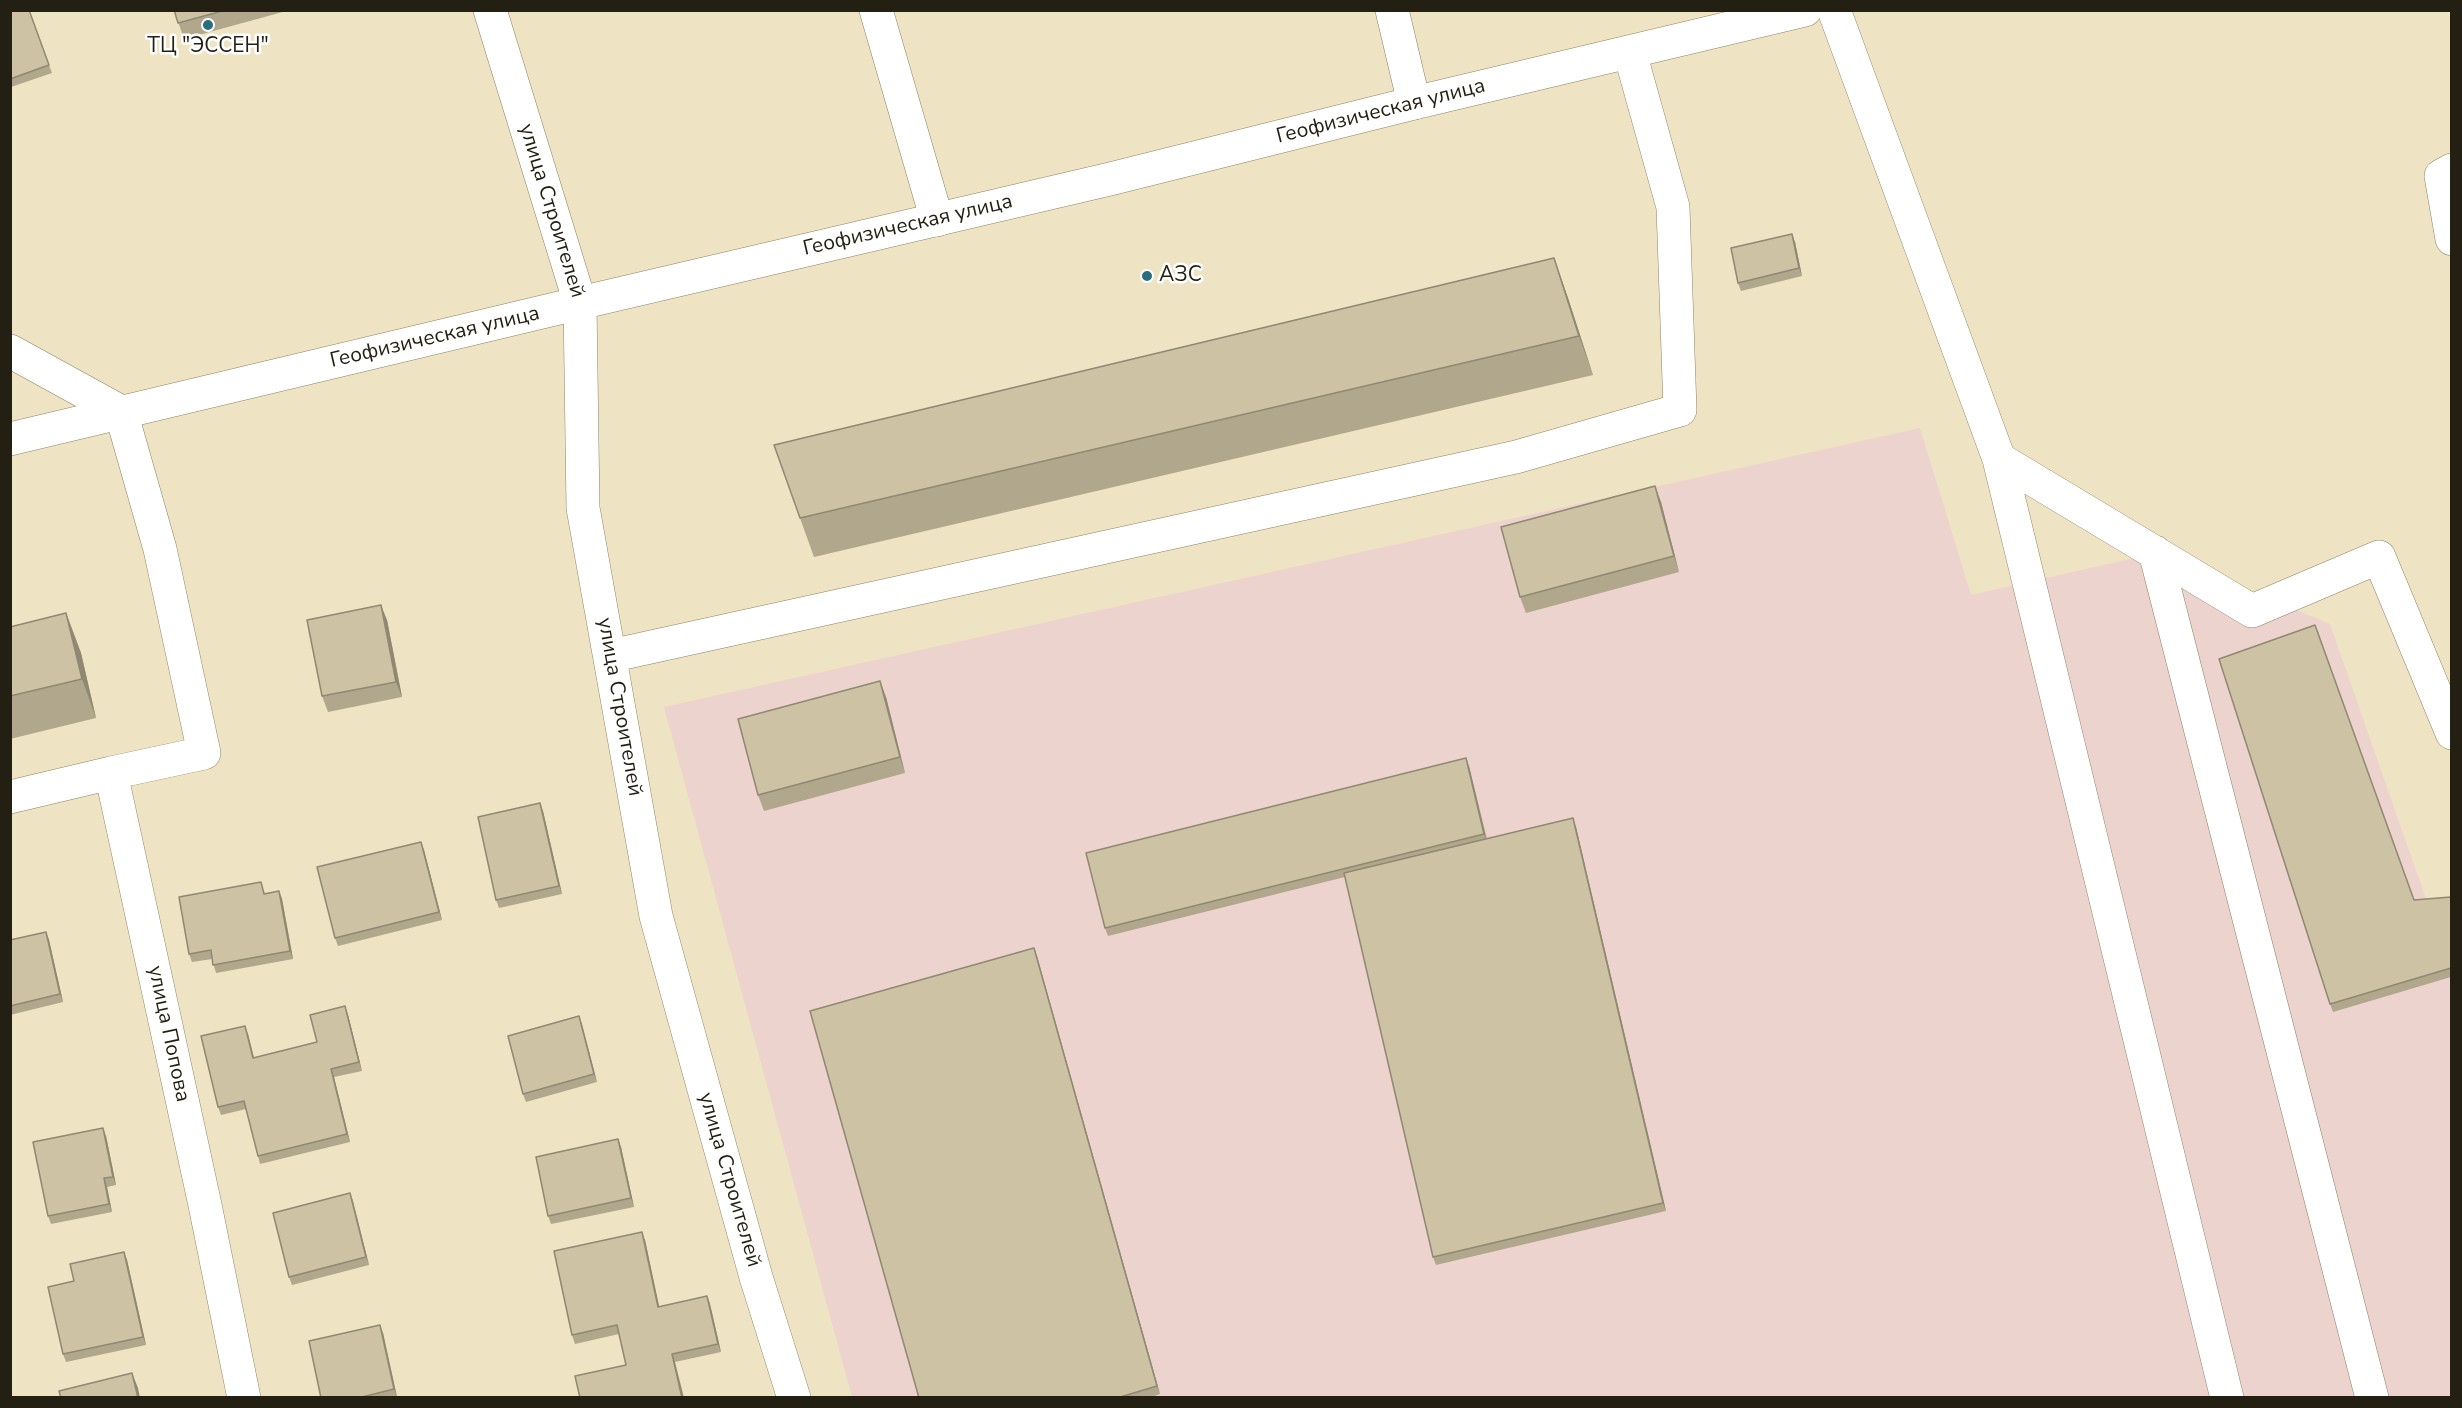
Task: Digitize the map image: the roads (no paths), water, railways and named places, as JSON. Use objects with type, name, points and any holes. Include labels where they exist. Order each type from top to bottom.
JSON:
[{"type":"street","name":"улица Строителей","points":[[490,10],[580,303],[583,508],[656,916],[756,1277],[794,1398]]},
{"type":"street","points":[[876,10],[937,220]]},
{"type":"street","points":[[1392,10],[1414,103]]},
{"type":"street","name":"Геофизическая улица","points":[[10,440],[1110,179],[1414,103],[1805,10]]},
{"type":"street","points":[[1834,10],[1999,459],[2227,1398]]},
{"type":"street","points":[[610,656],[1516,457],[1680,410],[1673,207],[1630,53]]},
{"type":"street","points":[[2451,170],[2440,176],[2451,239]]},
{"type":"street","points":[[10,351],[121,412],[160,549],[204,753],[10,797]]},
{"type":"street","points":[[1999,459],[2252,611],[2379,557],[2451,733]]},
{"type":"street","points":[[2155,552],[2372,1398]]},
{"type":"street","name":"улица Попова","points":[[111,773],[205,1205],[244,1398]]},
{"type":"place","name":"ТЦ \"ЭССЕН\"","points":[[208,25]]},
{"type":"place","name":"АЗС","points":[[1147,276]]}]
